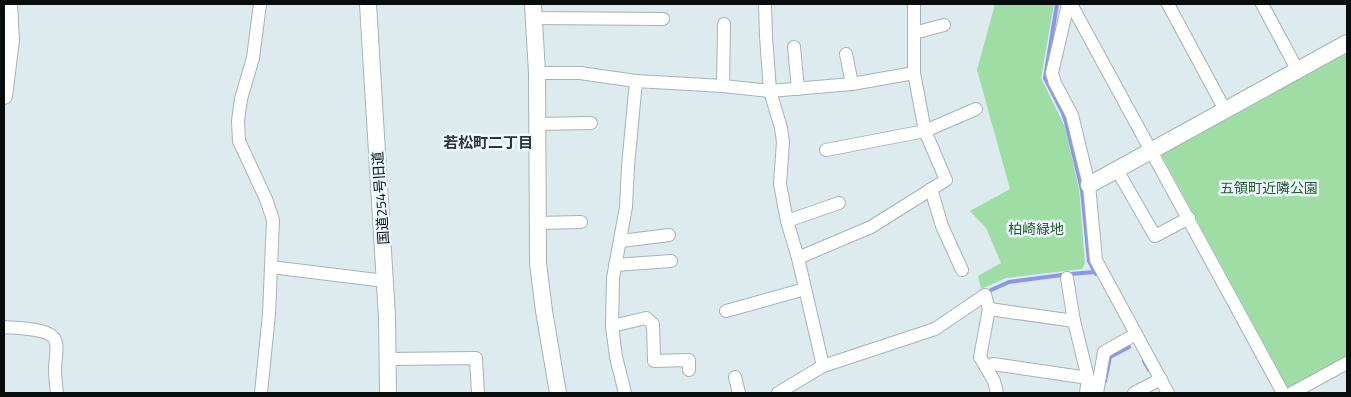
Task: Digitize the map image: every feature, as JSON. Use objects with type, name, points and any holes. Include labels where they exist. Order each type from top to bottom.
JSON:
[{"type":"street","points":[[4,96],[10,48],[10,4]]},
{"type":"street","points":[[260,4],[253,58],[241,99],[238,121],[239,141],[266,199],[272,220],[269,314],[261,393]]},
{"type":"street","name":"国道254号旧道","points":[[368,4],[385,281],[388,393]]},
{"type":"street","points":[[765,4],[770,91],[781,128],[783,142],[780,184],[786,221],[798,258],[822,366]]},
{"type":"street","points":[[798,258],[870,226],[946,180],[925,131],[914,73],[914,4]]},
{"type":"street","points":[[1070,4],[1189,218],[1283,393]]},
{"type":"street","points":[[1070,4],[1052,73],[1055,83],[1072,115],[1089,185],[1096,260],[1168,393]]},
{"type":"street","points":[[1168,4],[1225,110]]},
{"type":"street","points":[[1262,4],[1298,70]]},
{"type":"street","points":[[558,393],[538,263],[538,73],[533,11],[663,19]]},
{"type":"street","points":[[723,86],[724,24]]},
{"type":"street","points":[[914,32],[944,26]]},
{"type":"street","points":[[1089,185],[1347,44]]},
{"type":"street","points":[[794,47],[798,89]]},
{"type":"street","points":[[846,54],[852,84]]},
{"type":"street","points":[[538,73],[580,73],[636,81],[770,91],[852,84],[914,73]]},
{"type":"street","points":[[625,393],[616,357],[612,326],[613,278],[626,207],[636,81]]},
{"type":"street","points":[[826,150],[925,131],[976,109]]},
{"type":"street","points":[[538,124],[591,123]]},
{"type":"street","points":[[1117,170],[1155,236],[1189,218]]},
{"type":"street","points":[[931,189],[942,226],[962,270]]},
{"type":"street","points":[[786,221],[839,203]]},
{"type":"street","points":[[538,223],[581,222]]},
{"type":"street","points":[[620,241],[669,234]]},
{"type":"street","points":[[615,265],[672,261]]},
{"type":"street","points":[[271,267],[385,281]]},
{"type":"street","points":[[1067,278],[1074,321],[1088,378],[1086,393]]},
{"type":"street","points":[[726,311],[805,289]]},
{"type":"street","points":[[785,391],[822,366],[935,329],[985,295],[989,309],[980,357],[994,381],[997,393]]},
{"type":"street","points":[[989,309],[1074,321]]},
{"type":"street","points":[[612,326],[646,318],[652,324],[654,361],[689,360],[689,370]]},
{"type":"street","points":[[4,327],[28,328],[49,334],[54,338],[56,344],[55,370],[57,393]]},
{"type":"street","points":[[1084,364],[1136,334]]},
{"type":"street","points":[[1097,393],[1104,352]]},
{"type":"street","points":[[388,359],[476,358],[478,393]]},
{"type":"street","points":[[1292,393],[1347,363]]},
{"type":"street","points":[[986,367],[993,364],[1088,378]]},
{"type":"street","points":[[735,377],[739,393]]},
{"type":"street","points":[[1134,393],[1161,379]]},
{"type":"green space","name":"柏崎緑地","points":[[995,4],[1054,4],[1041,78],[1065,127],[1079,189],[1085,263],[1082,269],[1006,278],[981,289],[978,276],[1001,263],[986,228],[970,211],[1010,189],[977,70]]},
{"type":"green space","name":"五領町近隣公園","points":[[1347,52],[1347,356],[1288,388],[1161,154]]},
{"type":"waterway","points":[[1057,4],[1045,78],[1066,122],[1082,190],[1089,261],[1096,274]]},
{"type":"waterway","points":[[1071,274],[1094,272]]},
{"type":"waterway","points":[[991,290],[1009,282],[1062,275]]},
{"type":"waterway","points":[[1105,381],[1110,357],[1129,347]]},
{"type":"waterway","points":[[1144,361],[1149,370]]},
{"type":"district","name":"若松町二丁目","points":[[488,142]]}]
